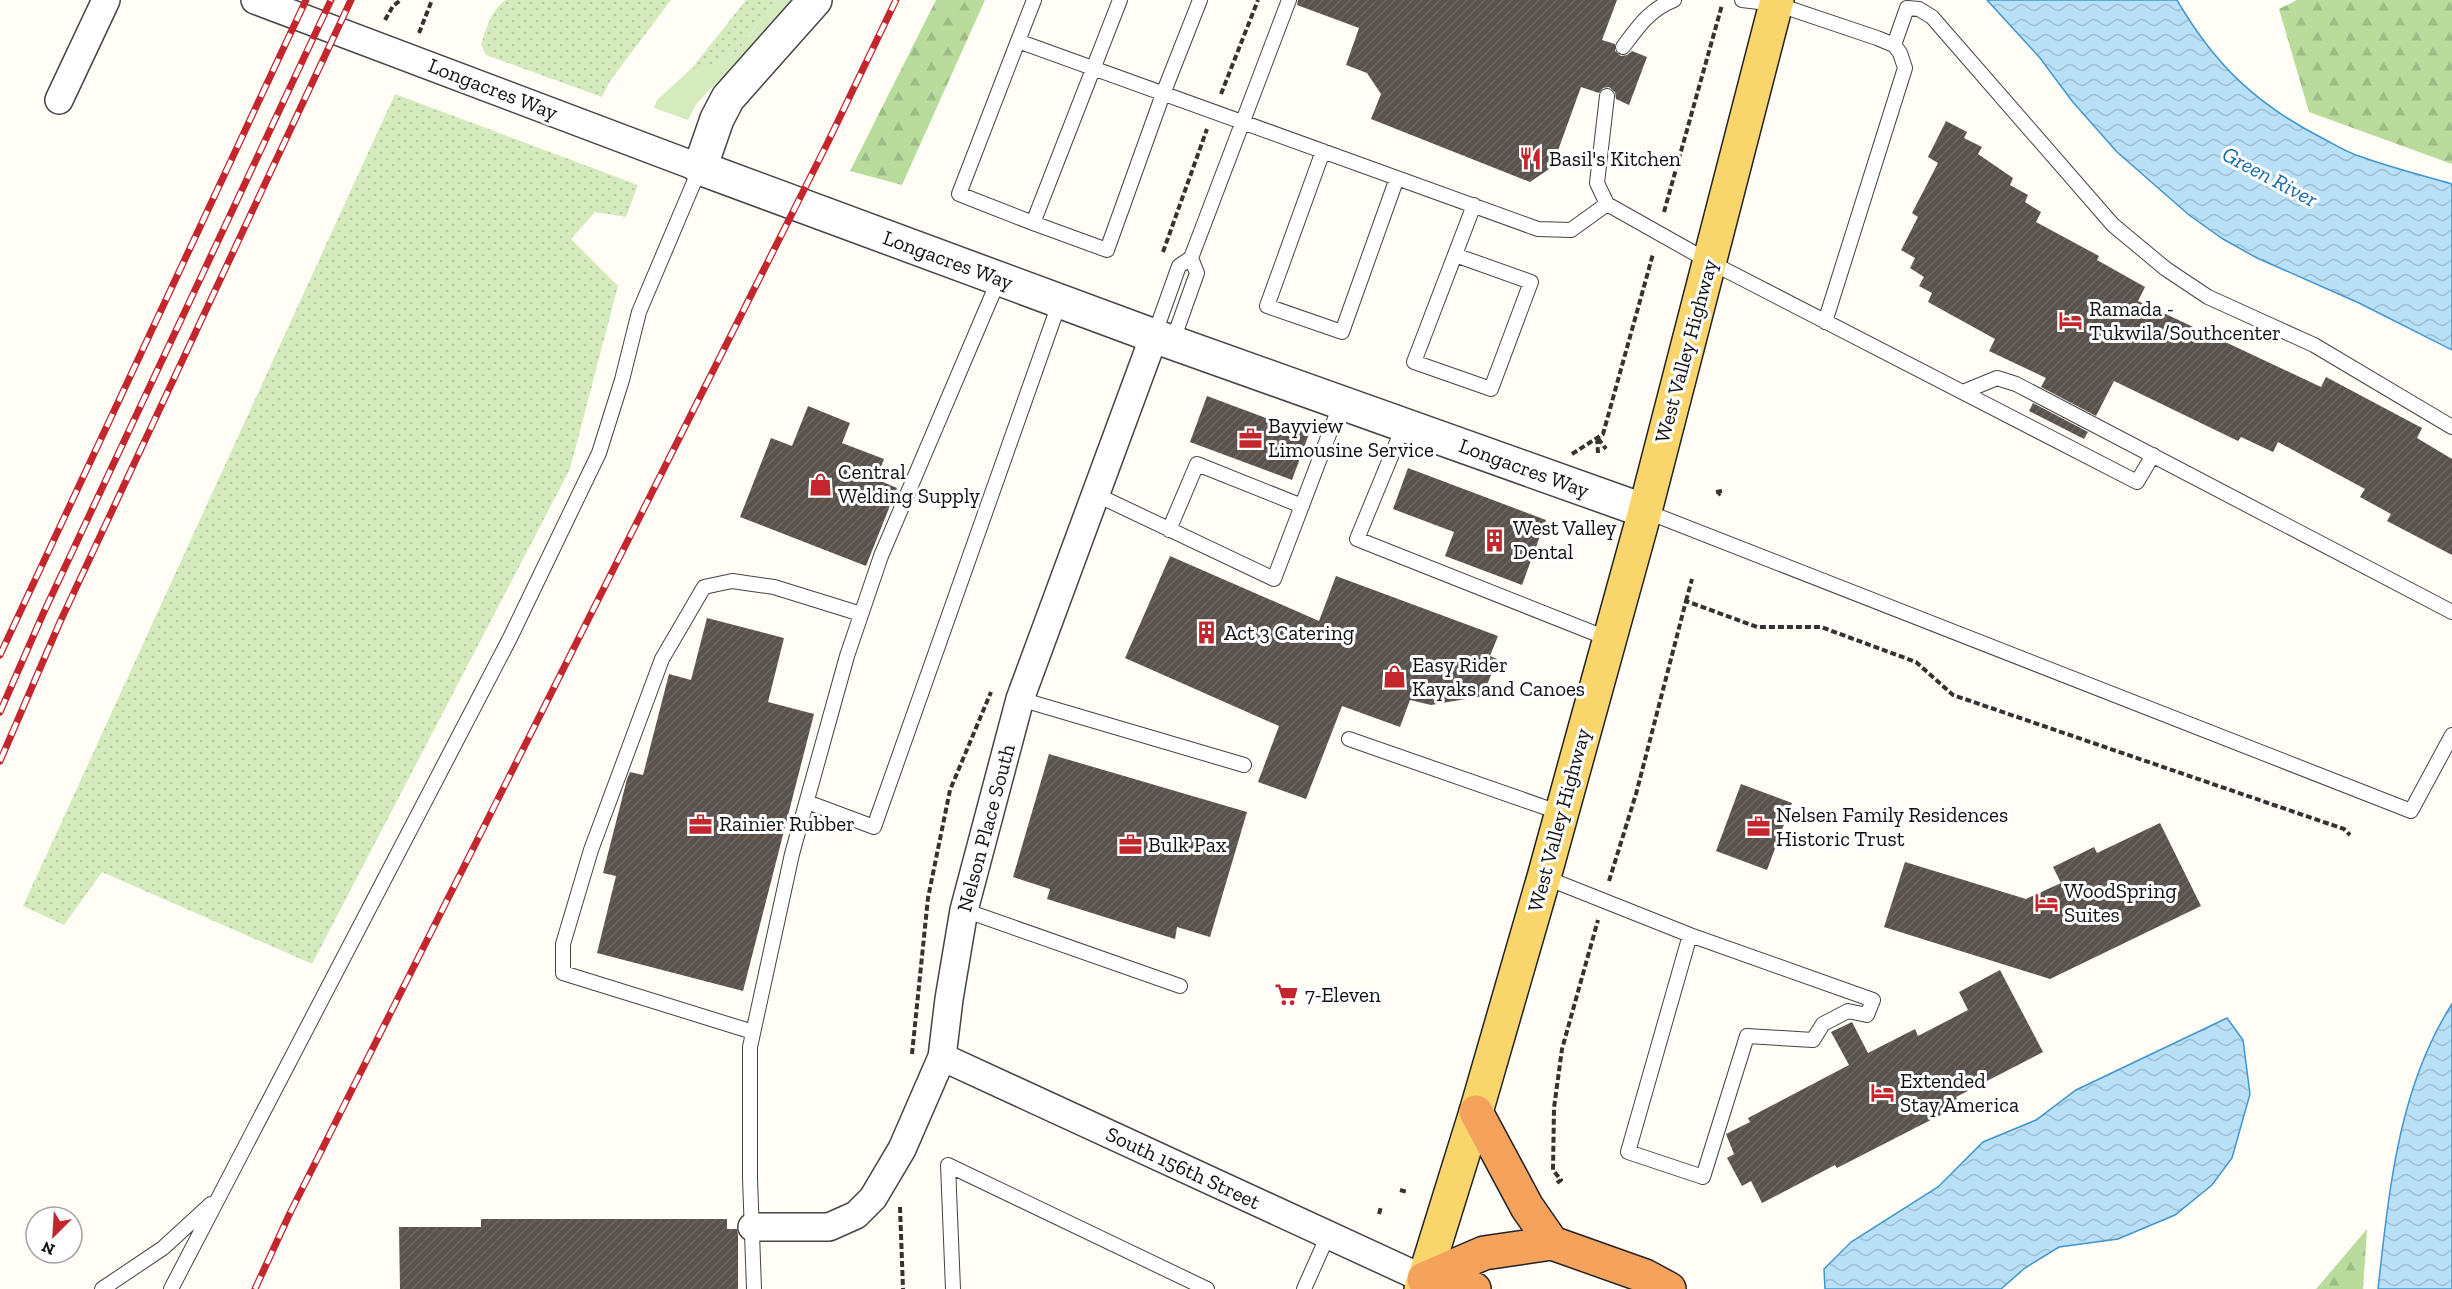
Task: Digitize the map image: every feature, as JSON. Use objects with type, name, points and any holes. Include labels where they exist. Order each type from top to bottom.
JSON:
[{"type":"highway","points":[[1476,1112],[1527,1207],[1552,1243]]},
{"type":"highway","points":[[1422,1284],[1484,1253],[1552,1243],[1645,1276],[1669,1289]]},
{"type":"highway","points":[[1422,1284],[1474,1289]]},
{"type":"main road","name":"West Valley Highway","points":[[1422,1284],[1476,1112],[1544,877],[1645,511],[1777,2]]},
{"type":"street","points":[[59,100],[106,0]]},
{"type":"street","name":"Longacres Way","points":[[255,0],[999,279],[1645,511]]},
{"type":"street","points":[[700,168],[717,119],[728,98],[815,0]]},
{"type":"street","name":"Nelson Place South","points":[[752,1227],[829,1227],[856,1215],[873,1198],[902,1149],[942,1058],[964,910],[1020,699],[1097,495],[1163,339]]},
{"type":"street","name":"South 156th Street","points":[[942,1058],[1328,1235],[1422,1284]]},
{"type":"lane","points":[[1034,0],[959,194],[1107,250],[1163,93],[1200,0]]},
{"type":"lane","points":[[1033,223],[1120,0]]},
{"type":"lane","points":[[1163,339],[1179,266],[1191,258],[1288,0]]},
{"type":"lane","points":[[1623,47],[1648,15],[1662,4],[1674,0]]},
{"type":"lane","points":[[1742,0],[1777,2],[1894,45],[1900,53],[1905,68],[1825,321]]},
{"type":"lane","points":[[1894,45],[1907,8],[1919,9],[1932,17],[2113,225],[2166,269],[2208,297],[2314,345],[2452,427]]},
{"type":"lane","points":[[1018,40],[1538,229],[1571,230],[1607,204]]},
{"type":"lane","points":[[1607,96],[1597,183],[1607,204],[1710,262],[2137,482],[2153,455]]},
{"type":"lane","points":[[1323,151],[1267,306],[1342,333],[1397,178]]},
{"type":"lane","points":[[171,1289],[510,638],[599,453],[622,380],[639,312],[700,168]]},
{"type":"lane","points":[[1455,255],[1531,282],[1491,389],[1414,362],[1474,205]]},
{"type":"lane","points":[[1163,339],[1197,273],[1191,258]]},
{"type":"lane","points":[[754,1289],[750,1047],[792,854],[847,656],[881,556],[999,279]]},
{"type":"lane","points":[[807,802],[874,827],[1060,301]]},
{"type":"lane","points":[[1963,392],[1997,378],[2016,384],[2452,612]]},
{"type":"lane","points":[[1097,495],[1274,579],[1341,403]]},
{"type":"lane","points":[[1404,425],[1357,539],[1609,639]]},
{"type":"lane","points":[[1169,530],[1197,464],[1302,506]]},
{"type":"lane","points":[[1645,511],[2411,811],[2452,735]]},
{"type":"lane","points":[[753,1032],[562,973],[563,944],[591,850],[662,659],[704,587],[732,580],[774,587],[861,614]]},
{"type":"lane","points":[[1020,699],[1244,765]]},
{"type":"lane","points":[[1349,739],[1561,813]]},
{"type":"lane","points":[[1544,877],[1690,935],[1873,1000],[1867,1015],[1848,1011],[1823,1024],[1813,1040],[1747,1036],[1703,1177],[1628,1152],[1690,935]]},
{"type":"lane","points":[[964,910],[1180,986]]},
{"type":"lane","points":[[953,1289],[948,1165],[1207,1289]]},
{"type":"lane","points":[[102,1289],[163,1248],[219,1197]]},
{"type":"lane","points":[[1304,1289],[1328,1235]]},
{"type":"path","points":[[379,29],[393,6],[401,0]]},
{"type":"path","points":[[417,37],[432,0]]},
{"type":"path","points":[[1598,453],[1597,437],[1606,449]]},
{"type":"path","points":[[1557,1183],[1561,1180],[1553,1170],[1554,1108],[1562,1049],[1603,900],[1636,794],[1692,579]]},
{"type":"path","points":[[1686,601],[1757,627],[1821,627],[1916,662],[1953,694],[2344,829],[2350,835]]},
{"type":"path","points":[[1400,1190],[1407,1192]]},
{"type":"path","points":[[1379,1215],[1381,1207]]},
{"type":"green space","points":[[506,0],[671,0],[610,81],[602,97],[486,55],[481,45],[487,26],[496,9]]},
{"type":"green space","points":[[746,0],[776,0],[737,52],[697,72],[692,68]]},
{"type":"green space","points":[[776,0],[791,0],[738,61],[697,103],[688,120],[654,108],[657,100],[692,68],[697,72],[737,52]]},
{"type":"green space","points":[[936,0],[985,0],[902,185],[850,171]]},
{"type":"green space","points":[[2297,0],[2452,0],[2452,164],[2309,112],[2279,9]]},
{"type":"green space","points":[[395,94],[638,185],[626,217],[595,212],[571,239],[618,286],[570,469],[312,964],[102,872],[64,925],[23,906]]},
{"type":"green space","points":[[2367,1229],[2363,1289],[2316,1289]]},
{"type":"water","name":"Green River","points":[[1987,0],[2177,0],[2206,44],[2222,63],[2257,97],[2277,111],[2298,125],[2354,154],[2452,184],[2452,350],[2359,303],[2257,258],[2223,239],[2189,215],[2117,152],[2072,101],[2040,58]]},
{"type":"water","points":[[2452,1004],[2452,1289],[2378,1289],[2392,1178],[2408,1106],[2419,1070]]},
{"type":"water","points":[[2227,1018],[2243,1040],[2250,1094],[2232,1158],[2212,1185],[2175,1215],[2118,1239],[2059,1247],[2025,1268],[2001,1289],[1825,1289],[1824,1269],[1851,1242],[1938,1187],[1983,1142],[2036,1120],[2076,1090]]},
{"type":"building","points":[[1298,0],[1617,0],[1602,40],[1615,44],[1615,51],[1621,56],[1632,51],[1647,57],[1629,105],[1616,99],[1615,92],[1609,87],[1603,88],[1599,93],[1581,87],[1552,167],[1530,182],[1371,119],[1381,94],[1367,73],[1346,65],[1359,28],[1297,5]]},
{"type":"building","name":"Ramada - Tukwila/Southcenter","points":[[1946,121],[1967,132],[1964,138],[1982,147],[1978,154],[2013,178],[2010,185],[2028,195],[2025,202],[2041,212],[2036,222],[2099,256],[2097,260],[2145,287],[2138,301],[2321,387],[2326,377],[2422,428],[2417,438],[2452,459],[2452,555],[2387,521],[2391,514],[2360,497],[2365,489],[2278,442],[2273,452],[2241,437],[2238,441],[2114,381],[2096,416],[2041,387],[2046,378],[1989,351],[1995,339],[1928,302],[1932,293],[1919,286],[1924,277],[1910,268],[1915,258],[1901,250],[1918,217],[1912,213],[1938,163],[1928,157]]},
{"type":"building","name":"Bayview Limousine Service","points":[[1207,396],[1309,434],[1292,480],[1190,442]]},
{"type":"building","points":[[2033,403],[2088,432],[2084,439],[2029,411]]},
{"type":"building","name":"Central Welding Supply","points":[[808,406],[850,423],[842,443],[884,459],[876,479],[897,488],[866,566],[740,517],[771,438],[792,446]]},
{"type":"building","name":"West Valley Dental","points":[[1408,468],[1546,520],[1522,585],[1445,556],[1454,532],[1393,509]]},
{"type":"building","points":[[1170,556],[1319,621],[1336,576],[1498,636],[1490,656],[1497,659],[1483,696],[1431,705],[1410,700],[1400,727],[1342,706],[1306,799],[1258,782],[1279,726],[1125,658]]},
{"type":"building","name":"Rainier Rubber","points":[[707,618],[784,638],[768,702],[814,714],[743,991],[597,953],[616,876],[603,873],[627,779],[630,772],[643,775],[669,674],[691,680]]},
{"type":"building","name":"Bulk Pax","points":[[1049,754],[1247,812],[1210,937],[1177,927],[1175,939],[1047,899],[1050,889],[1013,877]]},
{"type":"building","points":[[1741,784],[1792,803],[1767,870],[1716,851]]},
{"type":"building","name":"WoodSpring Suites","points":[[2160,823],[2201,906],[2050,979],[1884,927],[1905,862],[2026,899],[2061,883],[2053,867],[2094,847],[2097,853]]},
{"type":"building","name":"Extended Stay America","points":[[2000,970],[2043,1052],[1956,1097],[1960,1105],[1837,1168],[1835,1165],[1762,1203],[1751,1181],[1742,1186],[1727,1158],[1734,1154],[1726,1134],[1750,1122],[1748,1118],[1849,1065],[1831,1032],[1852,1022],[1868,1053],[1915,1029],[1918,1036],[1968,1010],[1959,992]]},
{"type":"building","points":[[481,1219],[727,1219],[727,1229],[737,1229],[738,1234],[738,1289],[400,1289],[399,1227],[481,1227]]},
{"type":"railway","points":[[0,655],[306,0]]},
{"type":"railway","points":[[0,712],[43,614],[331,0]]},
{"type":"railway","points":[[0,761],[60,622],[351,0]]},
{"type":"railway","points":[[255,1289],[290,1213],[827,144],[896,0]]},
{"type":"place","name":"Basil's Kitchen","points":[[1531,159]]},
{"type":"place","name":"Ramada - Tukwila/Southcenter","points":[[2071,321]]},
{"type":"place","name":"Bayview Limousine Service","points":[[1250,438]]},
{"type":"place","name":"Central Welding Supply","points":[[820,484]]},
{"type":"place","name":"West Valley Dental","points":[[1495,540]]},
{"type":"place","name":"Act 3 Catering","points":[[1206,633]]},
{"type":"place","name":"Easy Rider Kayaks and Canoes","points":[[1394,677]]},
{"type":"place","name":"Rainier Rubber","points":[[701,824]]},
{"type":"place","name":"Nelsen Family Residences Historic Trust","points":[[1758,827]]},
{"type":"place","name":"Bulk Pax","points":[[1130,845]]},
{"type":"place","name":"WoodSpring Suites","points":[[2046,903]]},
{"type":"place","name":"7-Eleven","points":[[1287,995]]},
{"type":"place","name":"Extended Stay America","points":[[1882,1093]]}]
